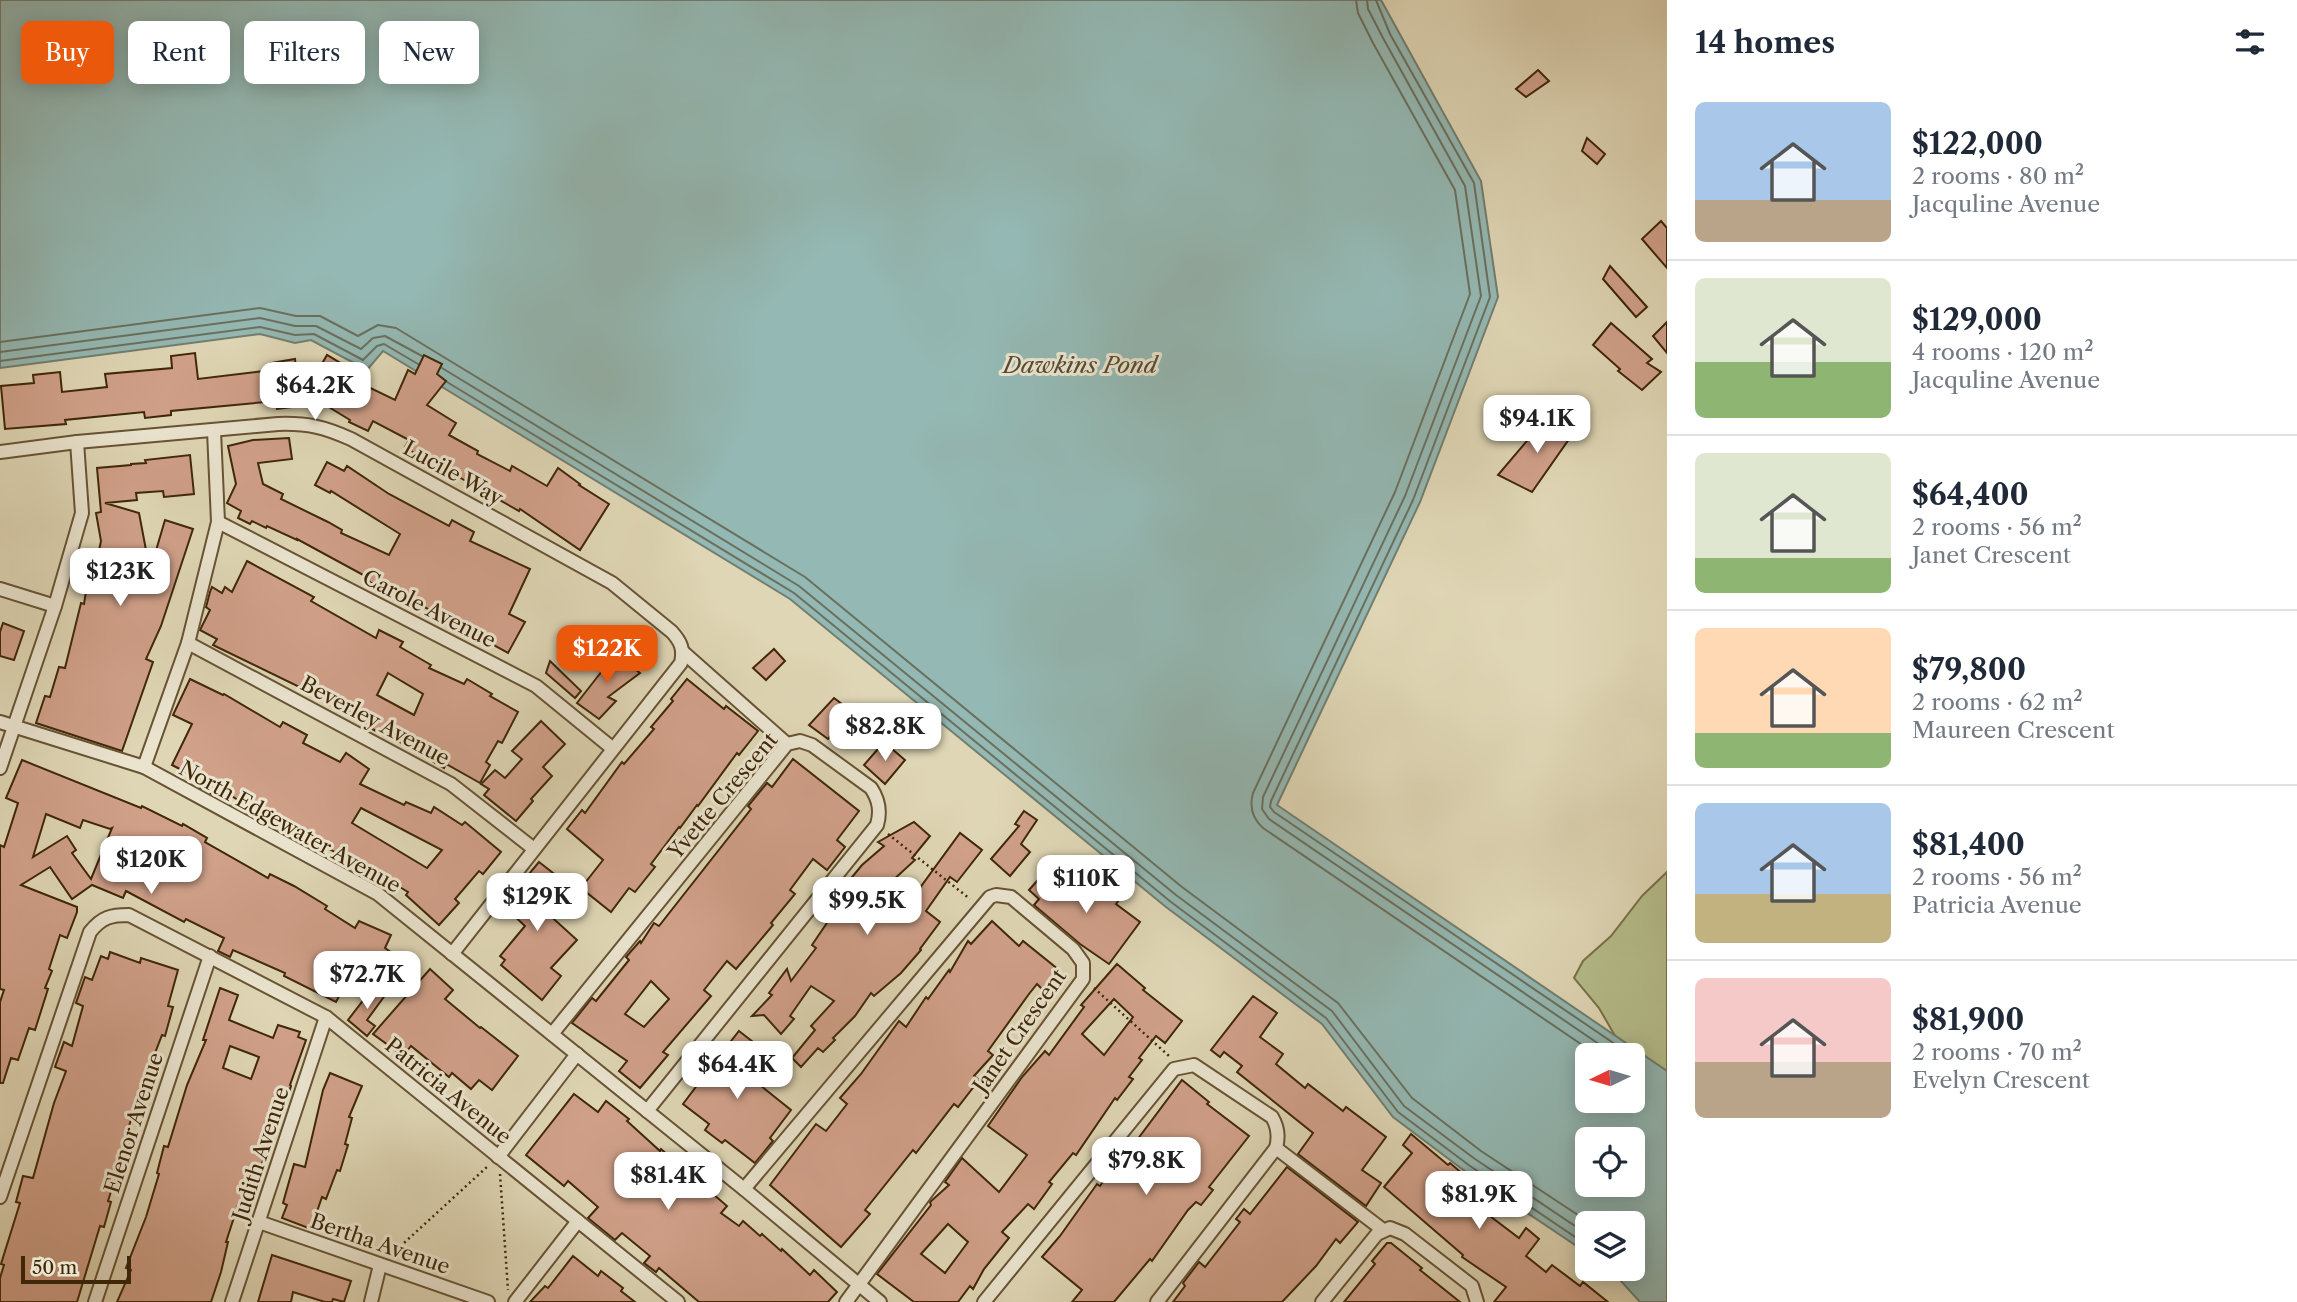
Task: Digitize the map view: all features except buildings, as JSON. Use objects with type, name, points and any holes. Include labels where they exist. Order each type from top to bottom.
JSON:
[{"type":"street","name":"Lucile Way","points":[[0,452],[77,442],[305,423],[327,428],[612,583],[672,632],[680,641],[683,652],[787,744]]},
{"type":"street","points":[[144,767],[188,643],[218,522],[214,431]]},
{"type":"street","points":[[0,768],[55,606],[82,513],[77,442]]},
{"type":"street","name":"Carole Avenue","points":[[218,522],[536,686],[612,748]]},
{"type":"street","points":[[0,589],[55,606]]},
{"type":"street","name":"Beverley Avenue","points":[[188,643],[451,784],[534,849]]},
{"type":"street","points":[[453,954],[681,663],[683,652]]},
{"type":"street","name":"North Edgewater Avenue","points":[[0,722],[144,767],[378,894],[880,1302]]},
{"type":"street","name":"Yvette Crescent","points":[[552,1034],[787,744],[800,741],[812,745],[871,788],[880,808],[877,825]]},
{"type":"street","points":[[647,1111],[877,825]]},
{"type":"street","name":"Janet Crescent","points":[[744,1189],[990,897],[1011,897],[1073,949],[1083,963],[1083,979],[846,1302]]},
{"type":"street","name":"Patricia Avenue","points":[[0,1197],[90,932],[99,920],[113,915],[129,915],[326,1017],[678,1302]]},
{"type":"street","name":"Elenor Avenue","points":[[94,1302],[210,956]]},
{"type":"street","name":"Judith Avenue","points":[[232,1302],[326,1017]]},
{"type":"street","points":[[498,1157],[577,1054]]},
{"type":"street","points":[[984,1302],[1174,1069],[1180,1066],[1199,1067],[1272,1117],[1278,1133],[1276,1148],[1157,1302]]},
{"type":"street","points":[[1276,1148],[1384,1230]]},
{"type":"street","name":"Bertha Avenue","points":[[259,1222],[488,1302]]},
{"type":"street","points":[[516,1302],[578,1222]]},
{"type":"street","points":[[1322,1302],[1377,1234],[1384,1230],[1398,1230],[1405,1234],[1472,1286],[1478,1301]]},
{"type":"street","points":[[371,1302],[380,1265]]},
{"type":"path","points":[[877,825],[981,908]]},
{"type":"path","points":[[1083,979],[1180,1066]]},
{"type":"path","points":[[380,1265],[498,1157]]},
{"type":"path","points":[[498,1157],[509,1302]]},
{"type":"green space","points":[[1667,872],[1667,1078],[1645,1063],[1645,1043],[1619,1043],[1599,1008],[1574,978],[1583,961],[1611,936],[1642,896]]},
{"type":"water","name":"Dawkins Pond","points":[[0,0],[1381,0],[1481,181],[1498,297],[1420,502],[1277,805],[1626,1043],[1575,1043],[1575,1113],[1645,1113],[1645,1056],[1667,1071],[1667,1302],[1640,1302],[1621,1281],[1645,1281],[1645,1211],[1575,1211],[1575,1245],[1466,1172],[1393,1117],[1322,1024],[1166,907],[790,599],[383,351],[367,370],[311,340],[295,343],[260,334],[0,368]]}]
